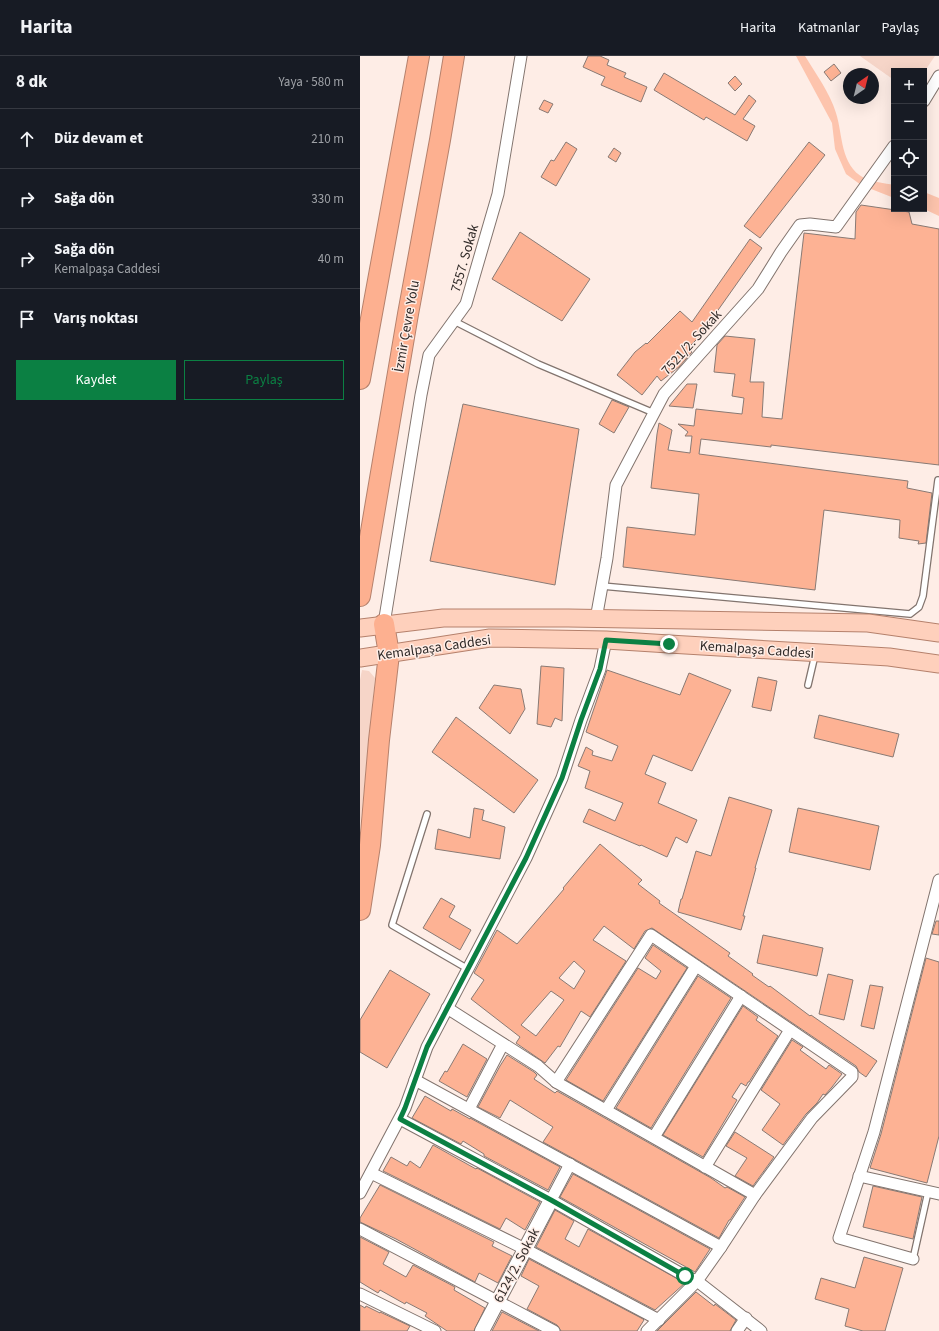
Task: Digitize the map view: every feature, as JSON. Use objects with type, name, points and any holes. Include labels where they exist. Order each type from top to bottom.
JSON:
[{"type":"highway","points":[[360,379],[419,56]]},
{"type":"highway","name":"İzmir Çevre Yolu","points":[[360,596],[454,56]]},
{"type":"highway","points":[[360,910],[370,845],[379,740],[389,654],[384,624]]},
{"type":"main road","name":"Kemalpaşa Caddesi","points":[[360,628],[443,618],[560,618],[868,624],[939,632]]},
{"type":"main road","name":"Kemalpaşa Caddesi","points":[[360,658],[490,638],[606,640],[889,657],[939,664]]},
{"type":"street","name":"7557. Sokak","points":[[384,624],[421,395],[429,355],[466,304],[498,194],[521,56]]},
{"type":"street","points":[[927,96],[939,76]]},
{"type":"street","name":"7521/2. Sokak","points":[[596,619],[607,558],[616,485],[664,394],[758,289],[800,225],[810,224],[836,227],[891,150]]},
{"type":"street","points":[[360,1193],[400,1119],[427,1047],[526,858],[562,778],[600,669],[606,640]]},
{"type":"street","points":[[912,1259],[839,1238],[874,1132],[939,880]]},
{"type":"street","points":[[556,1082],[651,935],[852,1072],[852,1077],[812,1118],[755,1195],[697,1281],[647,1331]]},
{"type":"street","points":[[606,1110],[696,966]]},
{"type":"street","points":[[654,1138],[742,996]]},
{"type":"street","points":[[447,1008],[538,1066],[556,1082],[755,1195]]},
{"type":"street","points":[[705,1167],[790,1030]]},
{"type":"street","points":[[469,1109],[503,1044]]},
{"type":"street","points":[[415,1080],[721,1247]]},
{"type":"street","points":[[400,1119],[551,1200],[685,1276],[697,1281],[761,1331]]},
{"type":"street","points":[[551,1200],[570,1164]]},
{"type":"street","points":[[371,1173],[525,1249],[659,1320]]},
{"type":"street","points":[[859,1176],[934,1193]]},
{"type":"street","name":"6124/2. Sokak","points":[[482,1331],[551,1200]]},
{"type":"street","points":[[360,1229],[554,1331]]},
{"type":"street","points":[[360,1294],[435,1331]]},
{"type":"street","points":[[736,1331],[746,1318]]},
{"type":"lane","points":[[454,321],[538,364],[654,413]]},
{"type":"lane","points":[[602,586],[910,614],[918,607],[924,596],[938,480]]},
{"type":"lane","points":[[808,685],[815,653]]},
{"type":"lane","points":[[427,814],[392,925],[468,969]]},
{"type":"lane","points":[[912,1259],[934,1193]]},
{"type":"shaded area","points":[[796,56],[805,56],[830,98],[836,113],[846,158],[850,165],[864,178],[891,184],[891,197],[861,185],[846,174],[835,149],[832,123]]},
{"type":"shaded area","points":[[860,56],[935,56],[927,68],[891,68],[891,78]]},
{"type":"shaded area","points":[[927,193],[939,198],[939,216],[927,210]]},
{"type":"shaded area","points":[[362,670],[369,671],[375,678],[360,828],[360,680]]},
{"type":"building","points":[[588,56],[600,56],[609,60],[607,65],[626,73],[624,77],[647,87],[641,102],[601,85],[605,77],[583,67]]},
{"type":"building","points":[[834,64],[841,73],[831,81],[824,72]]},
{"type":"building","points":[[664,73],[735,115],[749,95],[756,101],[743,119],[755,126],[747,141],[706,117],[704,120],[654,90]]},
{"type":"building","points":[[735,76],[742,84],[735,91],[728,83]]},
{"type":"building","points":[[544,100],[553,104],[548,113],[539,109]]},
{"type":"building","points":[[566,142],[577,149],[556,186],[541,177],[551,160],[554,161]]},
{"type":"building","points":[[809,142],[825,155],[760,238],[744,226]]},
{"type":"building","points":[[614,148],[621,153],[616,162],[608,157]]},
{"type":"building","points":[[861,205],[891,209],[891,212],[909,212],[912,224],[939,229],[939,465],[771,445],[771,447],[701,439],[699,454],[908,481],[907,488],[932,493],[926,543],[918,544],[919,541],[899,538],[900,520],[824,510],[815,590],[623,567],[627,527],[695,535],[699,494],[651,488],[657,434],[659,423],[672,430],[668,450],[690,453],[692,436],[685,436],[688,432],[678,424],[694,426],[696,409],[742,414],[744,398],[732,396],[735,374],[714,372],[717,345],[725,336],[755,339],[750,382],[764,382],[762,417],[782,419],[804,233],[855,239],[856,212]]},
{"type":"building","points":[[520,232],[590,279],[562,321],[492,279]]},
{"type":"building","points":[[750,239],[762,248],[699,337],[688,348],[692,352],[679,367],[661,381],[657,376],[642,395],[617,375],[635,352],[646,343],[647,344],[680,311],[692,322]]},
{"type":"building","points":[[687,384],[697,384],[693,408],[669,406]]},
{"type":"building","points":[[612,400],[629,407],[614,433],[599,424]]},
{"type":"building","points":[[463,404],[579,429],[555,585],[430,561]]},
{"type":"building","points":[[541,666],[564,668],[562,721],[555,718],[551,727],[537,724]]},
{"type":"building","points":[[607,670],[680,695],[689,673],[731,690],[692,771],[653,755],[645,774],[666,783],[658,803],[697,820],[687,843],[676,837],[667,857],[583,822],[589,809],[615,821],[623,803],[585,788],[590,771],[578,766],[586,747],[593,751],[592,755],[612,761],[618,746],[586,732]]},
{"type":"building","points":[[758,677],[777,681],[771,711],[752,707]]},
{"type":"building","points":[[494,685],[521,689],[525,709],[510,734],[479,708]]},
{"type":"building","points":[[819,715],[899,734],[893,757],[814,738]]},
{"type":"building","points":[[456,717],[538,780],[514,813],[432,752]]},
{"type":"building","points":[[729,797],[772,810],[755,868],[741,930],[678,912],[696,851],[711,856]]},
{"type":"building","points":[[474,808],[484,810],[482,820],[505,827],[500,859],[435,849],[438,829],[470,838]]},
{"type":"building","points":[[798,808],[879,826],[870,870],[789,852]]},
{"type":"building","points":[[600,844],[642,880],[638,884],[660,901],[659,903],[730,953],[728,956],[753,974],[752,975],[877,1061],[866,1077],[859,1072],[856,1066],[652,928],[645,931],[634,949],[604,926],[593,940],[626,961],[590,1017],[581,1011],[560,1047],[558,1046],[545,1063],[516,1043],[520,1037],[471,999],[484,980],[474,973],[497,930],[517,944],[564,889],[563,888]],"holes":[[[574,961],[585,971],[574,989],[559,978]],[[551,991],[564,1000],[536,1036],[521,1025]]]},
{"type":"building","points":[[441,898],[455,906],[449,917],[471,930],[460,950],[423,928]]},
{"type":"building","points":[[936,921],[939,921],[939,935],[932,934]]},
{"type":"building","points":[[763,935],[823,948],[817,976],[757,963]]},
{"type":"building","points":[[653,945],[687,968],[603,1101],[566,1080],[638,968],[656,979],[661,971],[645,958]]},
{"type":"building","points":[[926,958],[939,962],[939,1136],[927,1183],[870,1168],[881,1134]]},
{"type":"building","points":[[390,970],[430,994],[387,1068],[360,1052],[360,1020]]},
{"type":"building","points":[[828,974],[853,980],[844,1020],[819,1014]]},
{"type":"building","points":[[698,976],[731,998],[651,1128],[616,1108]]},
{"type":"building","points":[[870,985],[883,987],[874,1029],[861,1026]]},
{"type":"building","points":[[743,1006],[758,1017],[756,1020],[778,1036],[746,1086],[741,1083],[732,1097],[737,1100],[703,1157],[663,1135]]},
{"type":"building","points":[[792,1040],[803,1047],[800,1050],[826,1069],[829,1065],[842,1074],[825,1095],[823,1094],[817,1103],[806,1114],[783,1145],[762,1130],[780,1104],[761,1090]]},
{"type":"building","points":[[463,1044],[487,1059],[467,1097],[439,1081],[445,1071],[447,1072]]},
{"type":"building","points":[[507,1055],[534,1072],[537,1075],[534,1079],[555,1093],[557,1091],[711,1178],[725,1188],[727,1187],[745,1197],[719,1238],[543,1142],[553,1127],[510,1100],[500,1118],[478,1107]]},
{"type":"building","points":[[425,1096],[451,1111],[452,1109],[470,1118],[560,1167],[548,1190],[484,1156],[484,1154],[463,1141],[461,1144],[412,1118]]},
{"type":"building","points":[[735,1132],[774,1157],[753,1186],[735,1176],[747,1158],[726,1146]]},
{"type":"building","points":[[433,1145],[540,1202],[525,1230],[506,1218],[500,1229],[383,1171],[391,1157],[407,1166],[410,1161],[420,1168]]},
{"type":"building","points":[[573,1174],[710,1249],[695,1272],[560,1197]]},
{"type":"building","points":[[380,1185],[494,1242],[492,1246],[512,1256],[498,1283],[479,1273],[475,1282],[396,1239],[360,1222],[360,1218]]},
{"type":"building","points":[[873,1186],[922,1197],[913,1239],[863,1227]]},
{"type":"building","points":[[555,1210],[574,1221],[565,1239],[579,1247],[588,1229],[685,1283],[655,1310],[536,1247]]},
{"type":"building","points":[[360,1237],[389,1252],[383,1264],[406,1277],[413,1265],[455,1287],[454,1290],[485,1308],[474,1331],[447,1331],[425,1316],[427,1313],[406,1302],[405,1304],[380,1290],[378,1293],[360,1282]]},
{"type":"building","points":[[864,1257],[903,1268],[885,1331],[863,1331],[845,1326],[849,1309],[815,1299],[821,1278],[855,1288]]},
{"type":"building","points":[[529,1259],[644,1320],[637,1331],[561,1331],[557,1325],[527,1309],[539,1286],[521,1276]]},
{"type":"building","points":[[696,1292],[736,1320],[730,1331],[657,1331]]},
{"type":"building","points":[[360,1305],[365,1308],[366,1306],[410,1326],[407,1331],[360,1331]]},
{"type":"building","points":[[502,1312],[539,1331],[492,1331]]},
{"type":"route","points":[[669,644],[606,640],[600,669],[562,778],[526,858],[427,1047],[400,1119],[551,1200],[685,1276]]}]
